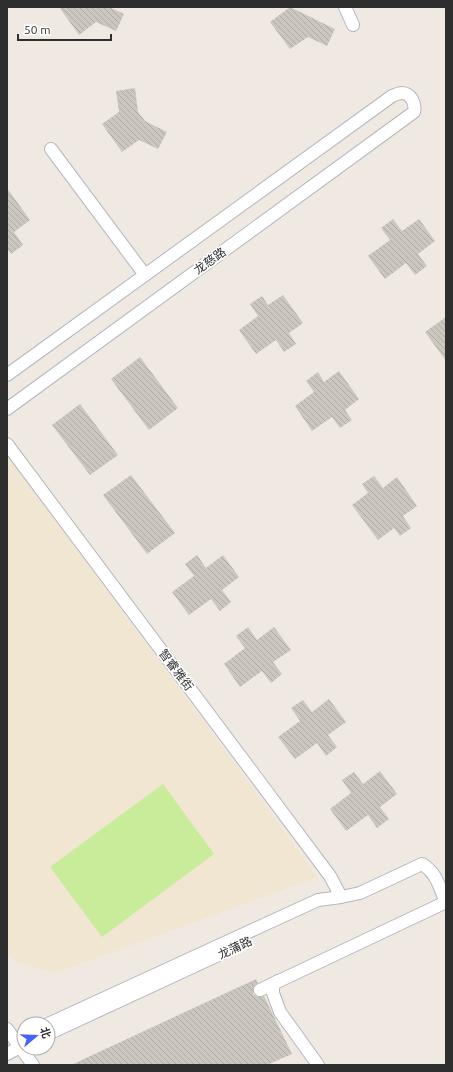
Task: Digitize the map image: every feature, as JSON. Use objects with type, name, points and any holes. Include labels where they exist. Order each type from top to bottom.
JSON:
[{"type":"street","points":[[345,7],[353,25]]},
{"type":"street","name":"龙慈路","points":[[7,409],[414,112],[415,106],[412,100],[407,94],[401,93],[392,96],[145,275]]},
{"type":"street","points":[[7,375],[145,275],[51,150]]},
{"type":"street","name":"智睿雅街","points":[[7,444],[330,876],[341,898]]},
{"type":"street","points":[[260,990],[441,904],[435,875],[422,864],[420,870]]},
{"type":"street","name":"龙蒲路","points":[[56,1020],[318,900],[341,898],[360,893],[420,870]]},
{"type":"street","name":"龙蒲路","points":[[56,1030],[320,908],[360,899],[420,870]]},
{"type":"street","points":[[273,984],[273,993],[280,1012],[318,1065]]},
{"type":"street","points":[[7,1029],[16,1040]]},
{"type":"street","points":[[7,1054],[16,1044]]},
{"type":"street","points":[[27,1056],[33,1065]]},
{"type":"shaded area","points":[[7,455],[318,877],[55,973],[15,961],[7,951]]},
{"type":"green space","points":[[163,784],[214,854],[102,937],[50,867]]},
{"type":"building","points":[[59,7],[109,7],[124,14],[116,31],[96,22],[79,35]]},
{"type":"building","points":[[290,7],[335,29],[327,46],[308,37],[290,49],[270,22]]},
{"type":"building","points":[[135,88],[138,112],[145,121],[167,132],[158,149],[139,140],[122,152],[102,124],[119,112],[116,91]]},
{"type":"building","points":[[7,188],[30,220],[14,232],[23,245],[11,254],[7,249]]},
{"type":"building","points":[[393,219],[402,231],[419,219],[435,241],[418,254],[427,266],[415,275],[406,263],[385,279],[368,256],[390,240],[381,228]]},
{"type":"building","points":[[283,295],[303,323],[289,333],[296,344],[284,352],[276,340],[256,354],[239,330],[258,316],[250,304],[262,296],[268,305]]},
{"type":"building","points":[[446,317],[446,361],[425,332]]},
{"type":"building","points":[[140,357],[178,408],[149,430],[111,379]]},
{"type":"building","points":[[339,371],[359,399],[345,410],[352,420],[340,428],[332,417],[312,431],[295,406],[314,392],[306,381],[318,372],[324,382]]},
{"type":"building","points":[[80,404],[118,455],[90,475],[52,425]]},
{"type":"building","points":[[131,475],[175,533],[147,554],[103,495]]},
{"type":"building","points":[[374,476],[383,488],[397,477],[417,506],[403,516],[411,528],[400,536],[394,528],[378,540],[352,505],[368,493],[362,484]]},
{"type":"building","points":[[197,555],[206,568],[223,555],[239,577],[222,590],[231,602],[220,611],[211,599],[189,615],[172,592],[194,576],[185,564]]},
{"type":"building","points":[[248,627],[257,640],[274,627],[291,650],[273,662],[282,674],[271,683],[262,671],[240,687],[224,664],[245,648],[236,636]]},
{"type":"building","points":[[329,699],[346,722],[328,735],[337,747],[326,756],[317,743],[295,759],[278,737],[300,721],[291,708],[303,700],[312,712]]},
{"type":"building","points":[[380,771],[397,794],[380,807],[389,819],[377,828],[368,815],[346,831],[330,809],[351,793],[342,780],[354,772],[363,784]]},
{"type":"building","points":[[256,979],[258,983],[254,986],[253,994],[259,997],[264,996],[292,1054],[267,1065],[71,1065]]}]
